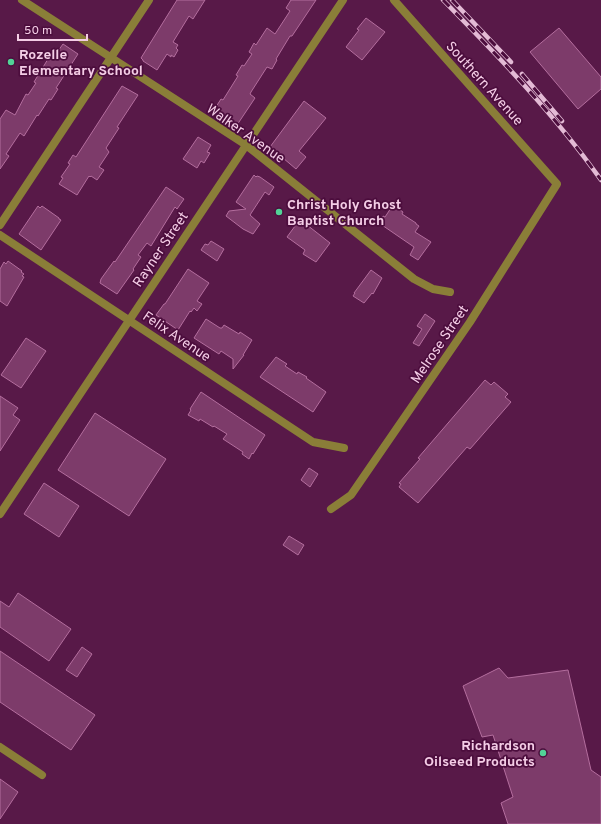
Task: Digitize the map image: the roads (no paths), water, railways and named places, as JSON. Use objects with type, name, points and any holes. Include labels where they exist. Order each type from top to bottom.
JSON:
[{"type":"street","name":"Walker Avenue","points":[[22,0],[246,145],[414,279],[433,289],[450,292]]},
{"type":"street","points":[[0,225],[149,0]]},
{"type":"street","name":"Rayner Street","points":[[0,514],[343,0]]},
{"type":"street","name":"Southern Avenue","points":[[394,0],[557,184]]},
{"type":"street","name":"Melrose Street","points":[[331,509],[351,495],[470,322],[557,184]]},
{"type":"street","name":"Felix Avenue","points":[[0,235],[313,442],[344,448]]},
{"type":"street","points":[[0,747],[42,775]]},
{"type":"railway","points":[[443,0],[546,110],[565,132],[601,180]]},
{"type":"railway","points":[[452,0],[511,62]]},
{"type":"railway","points":[[522,74],[562,121]]},
{"type":"place","name":"Rozelle Elementary School","points":[[11,62]]},
{"type":"place","name":"Christ Holy Ghost Baptist Church","points":[[279,212]]},
{"type":"place","name":"Richardson Oilseed Products","points":[[543,753]]}]
